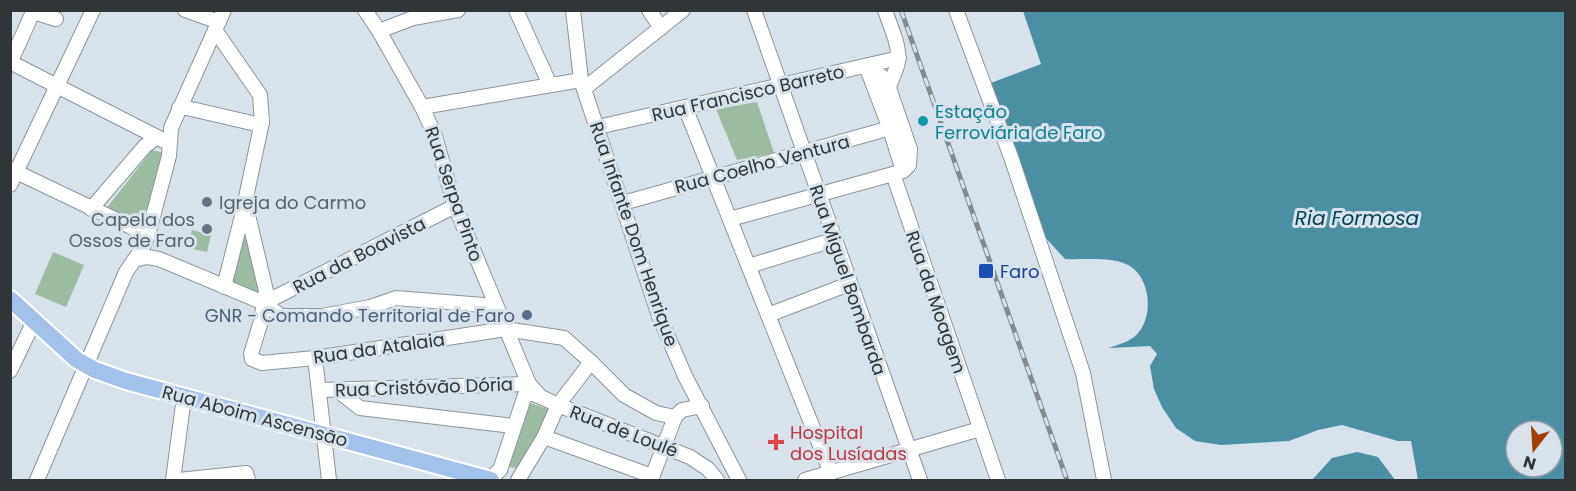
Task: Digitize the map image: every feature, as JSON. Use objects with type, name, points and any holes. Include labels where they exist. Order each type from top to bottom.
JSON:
[{"type":"main road","name":"Rua Aboim Ascensão","points":[[10,298],[77,360],[126,381],[324,435],[457,476],[489,480]]},
{"type":"street","points":[[93,10],[12,175],[148,235]]},
{"type":"street","points":[[185,10],[219,21],[260,95],[262,122],[224,287]]},
{"type":"street","name":"Rua Serpa Pinto","points":[[365,10],[422,106],[434,133],[455,207],[506,329],[523,385]]},
{"type":"street","points":[[379,31],[413,18],[458,10]]},
{"type":"street","points":[[516,10],[550,85]]},
{"type":"street","name":"Rua Infante Dom Henrique","points":[[573,10],[583,84],[659,316],[681,367],[739,480]]},
{"type":"street","points":[[649,10],[661,28]]},
{"type":"street","points":[[422,106],[550,85],[583,84],[683,10]]},
{"type":"street","name":"Rua Miguel Bombarda","points":[[754,10],[833,240],[920,480]]},
{"type":"street","points":[[885,10],[899,58],[897,68],[891,76],[889,88]]},
{"type":"street","points":[[956,10],[1014,167],[1083,373],[1104,480]]},
{"type":"street","points":[[56,19],[33,12],[11,62],[157,137],[169,147]]},
{"type":"street","points":[[37,480],[126,272],[142,249],[148,235],[169,147],[171,128],[219,21]]},
{"type":"street","name":"Rua Francisco Barreto","points":[[598,127],[899,58]]},
{"type":"street","points":[[866,66],[884,78],[889,88],[896,127]]},
{"type":"street","points":[[866,66],[896,127]]},
{"type":"street","points":[[685,107],[831,473]]},
{"type":"street","points":[[179,108],[256,124],[262,122]]},
{"type":"street","name":"Rua Coelho Ventura","points":[[623,202],[896,127]]},
{"type":"street","name":"Rua da Moagem","points":[[896,127],[898,172],[998,480]]},
{"type":"street","points":[[92,209],[145,146],[157,137]]},
{"type":"street","points":[[730,219],[898,172]]},
{"type":"street","points":[[245,202],[266,291],[264,303]]},
{"type":"street","name":"Rua da Boavista","points":[[264,303],[455,207]]},
{"type":"street","points":[[148,235],[151,249],[159,259]]},
{"type":"street","points":[[749,266],[833,240]]},
{"type":"street","points":[[134,260],[147,257],[159,259],[264,303],[281,316],[321,316],[370,307],[396,298],[496,306]]},
{"type":"street","points":[[768,315],[849,284]]},
{"type":"street","name":"Rua da Atalaia","points":[[264,303],[251,354],[252,359],[262,363],[315,358],[506,329],[564,338],[624,395],[656,413],[675,417]]},
{"type":"street","points":[[10,371],[34,321]]},
{"type":"street","points":[[315,358],[329,480]]},
{"type":"street","points":[[501,466],[520,477],[544,437],[558,405],[591,362]]},
{"type":"street","points":[[521,401],[523,385]]},
{"type":"street","name":"Rua Cristóvão Dória","points":[[319,390],[523,385]]},
{"type":"street","name":"Rua de Loulé","points":[[523,385],[558,405],[690,457],[708,469],[717,480]]},
{"type":"street","points":[[337,390],[360,408],[513,426]]},
{"type":"street","points":[[489,480],[501,466],[521,401],[525,395],[530,393],[541,397]]},
{"type":"street","points":[[173,480],[184,397]]},
{"type":"street","points":[[544,437],[655,477],[675,417],[682,410],[702,406]]},
{"type":"street","points":[[805,480],[908,452],[980,429]]},
{"type":"street","points":[[179,480],[247,476]]},
{"type":"green space","points":[[757,102],[774,153],[737,160],[716,109]]},
{"type":"green space","points":[[152,150],[164,153],[144,225],[106,209]]},
{"type":"green space","points":[[245,225],[260,290],[259,296],[231,284]]},
{"type":"green space","points":[[192,230],[211,235],[207,252],[188,248]]},
{"type":"green space","points":[[53,252],[84,265],[66,307],[35,294]]},
{"type":"green space","points":[[531,403],[550,410],[551,415],[520,466],[510,467],[507,463],[526,406]]},
{"type":"water","name":"Ria Formosa","points":[[1023,11],[1565,11],[1565,480],[1418,480],[1411,441],[1398,441],[1342,425],[1318,430],[1289,441],[1221,445],[1195,441],[1176,428],[1162,407],[1154,389],[1150,366],[1157,354],[1150,346],[1109,348],[1134,337],[1145,321],[1148,301],[1143,281],[1137,272],[1123,263],[1098,259],[1065,259],[1043,235],[991,83],[1041,64]]},
{"type":"water","points":[[1357,452],[1378,457],[1395,480],[1312,480],[1332,458]]},
{"type":"railway","points":[[901,10],[1067,480]]},
{"type":"place","name":"Estação Ferroviária de Faro","points":[[923,121]]},
{"type":"place","name":"Igreja do Carmo","points":[[207,202]]},
{"type":"place","name":"Capela dos Ossos de Faro","points":[[207,229]]},
{"type":"place","name":"Faro","points":[[986,271]]},
{"type":"place","name":"GNR - Comando Territorial de Faro","points":[[527,315]]},
{"type":"place","name":"Hospital dos Lusíadas","points":[[776,442]]}]
